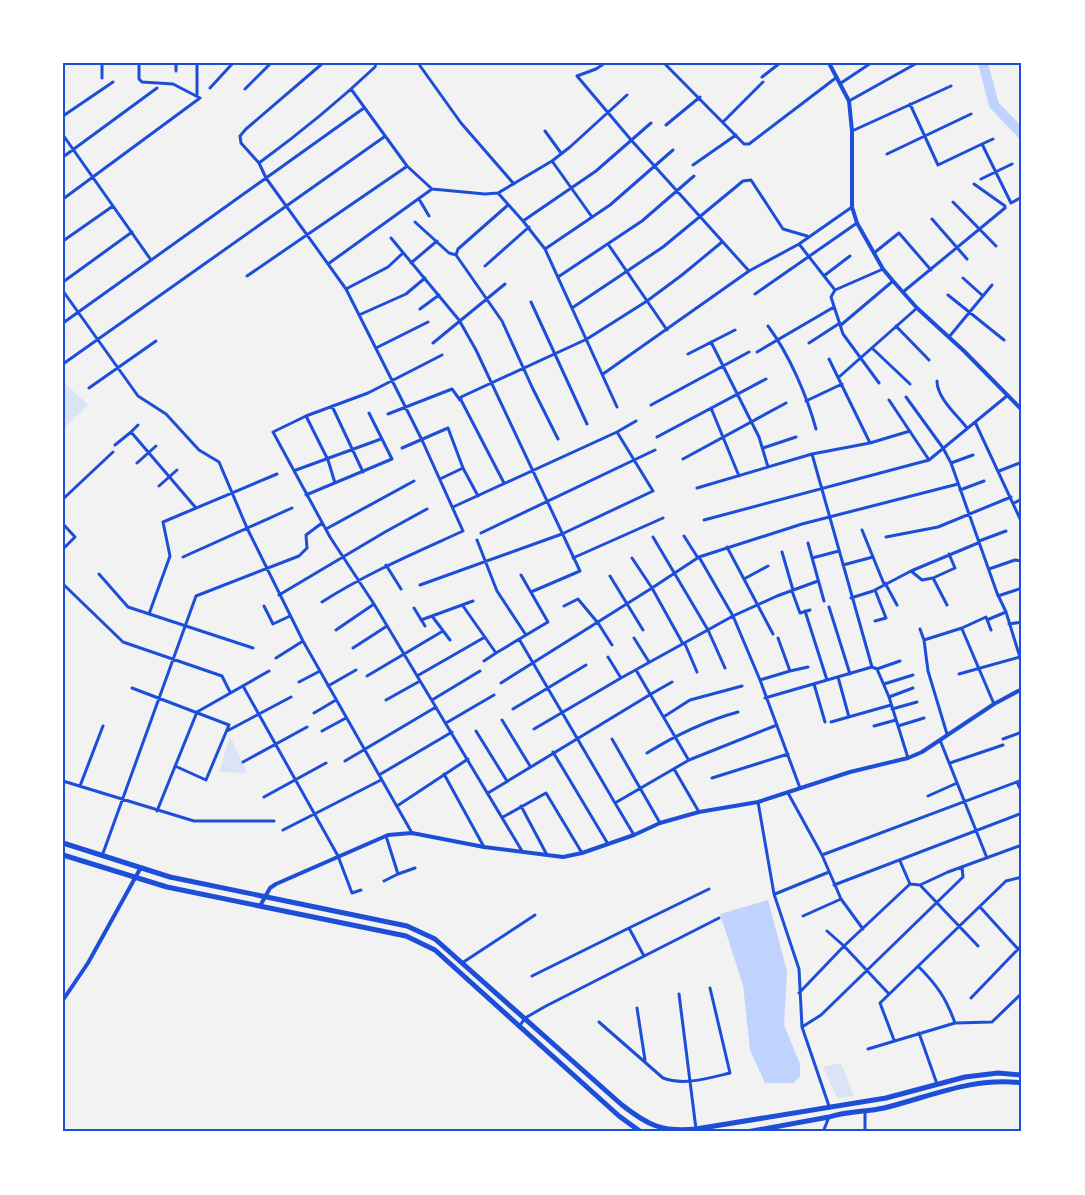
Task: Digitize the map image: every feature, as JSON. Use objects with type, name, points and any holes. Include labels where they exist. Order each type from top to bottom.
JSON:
[{"type":"highway","points":[[63,843],[170,877],[408,926],[435,939],[639,1119],[663,1130],[696,1129],[886,1098],[965,1077],[998,1073],[1022,1075]]},
{"type":"highway","points":[[63,855],[167,887],[406,936],[421,942],[435,950],[619,1116],[641,1132]]},
{"type":"highway","points":[[747,1132],[840,1113],[865,1112],[965,1085],[1003,1080],[1022,1083]]},
{"type":"street","points":[[102,63],[102,78]]},
{"type":"street","points":[[139,63],[139,79],[142,82],[173,84],[197,95]]},
{"type":"street","points":[[176,63],[176,71]]},
{"type":"street","points":[[63,200],[200,98],[197,95],[197,63]]},
{"type":"street","points":[[210,88],[233,63]]},
{"type":"street","points":[[245,89],[271,63]]},
{"type":"street","points":[[322,602],[386,565],[463,531],[407,408],[346,289],[266,178],[259,163],[241,142],[240,136],[323,63]]},
{"type":"street","points":[[259,163],[303,130],[351,89],[375,67],[376,63]]},
{"type":"street","points":[[418,63],[461,123],[514,184]]},
{"type":"street","points":[[605,63],[577,76],[676,191],[749,271]]},
{"type":"street","points":[[664,63],[744,144],[749,144],[837,76]]},
{"type":"street","points":[[762,77],[780,63]]},
{"type":"street","points":[[829,63],[849,101],[852,131],[852,207],[856,223],[893,282],[917,308],[1021,407]]},
{"type":"street","points":[[841,83],[871,63]]},
{"type":"street","points":[[849,101],[917,63]]},
{"type":"street","points":[[63,116],[113,82]]},
{"type":"street","points":[[723,122],[763,82]]},
{"type":"street","points":[[852,131],[951,86]]},
{"type":"street","points":[[63,157],[157,88]]},
{"type":"street","points":[[351,89],[407,166],[432,189],[476,194],[498,193],[552,160],[627,95]]},
{"type":"street","points":[[666,124],[700,97]]},
{"type":"street","points":[[910,104],[938,165],[993,140]]},
{"type":"street","points":[[63,323],[364,108]]},
{"type":"street","points":[[887,154],[971,114]]},
{"type":"street","points":[[523,221],[596,171],[651,123]]},
{"type":"street","points":[[545,131],[561,153]]},
{"type":"street","points":[[63,135],[151,260]]},
{"type":"street","points":[[693,165],[736,135]]},
{"type":"street","points":[[63,364],[384,137]]},
{"type":"street","points":[[982,144],[1011,203],[1022,197]]},
{"type":"street","points":[[545,249],[610,205],[673,150]]},
{"type":"street","points":[[552,160],[592,217]]},
{"type":"street","points":[[981,179],[1012,164]]},
{"type":"street","points":[[247,276],[407,166]]},
{"type":"street","points":[[558,277],[642,221],[694,176]]},
{"type":"street","points":[[572,308],[663,247],[743,181],[751,180],[783,229],[807,236]]},
{"type":"street","points":[[903,292],[1005,206],[974,184]]},
{"type":"street","points":[[328,264],[432,189]]},
{"type":"street","points":[[498,193],[545,249],[617,407]]},
{"type":"street","points":[[419,199],[429,216]]},
{"type":"street","points":[[953,202],[996,246]]},
{"type":"street","points":[[456,255],[458,249],[508,205]]},
{"type":"street","points":[[63,241],[113,206]]},
{"type":"street","points":[[603,374],[749,271],[799,244],[807,236],[852,207]]},
{"type":"street","points":[[932,219],[967,259]]},
{"type":"street","points":[[415,222],[449,253],[456,255],[488,298],[502,321],[558,439]]},
{"type":"street","points":[[755,294],[856,223]]},
{"type":"street","points":[[484,266],[528,227]]},
{"type":"street","points":[[63,282],[132,232]]},
{"type":"street","points":[[874,253],[899,233],[931,270]]},
{"type":"street","points":[[391,238],[460,321],[477,350],[580,571],[531,592]]},
{"type":"street","points":[[411,263],[437,241]]},
{"type":"street","points":[[461,400],[465,394],[587,339],[682,276],[722,242]]},
{"type":"street","points":[[608,244],[667,330]]},
{"type":"street","points":[[799,244],[835,290]]},
{"type":"street","points":[[346,289],[388,267],[403,253]]},
{"type":"street","points":[[825,275],[850,256]]},
{"type":"street","points":[[879,383],[843,334],[831,297],[835,290],[883,268]]},
{"type":"street","points":[[359,315],[406,294],[425,278]]},
{"type":"street","points":[[963,278],[983,296]]},
{"type":"street","points":[[809,343],[840,324],[893,282]]},
{"type":"street","points":[[433,343],[506,284]]},
{"type":"street","points":[[949,337],[992,285]]},
{"type":"street","points":[[63,291],[141,398],[166,414],[199,450],[219,462],[231,493],[279,595],[412,833]]},
{"type":"street","points":[[420,309],[439,295]]},
{"type":"street","points":[[948,295],[1004,340]]},
{"type":"street","points":[[531,302],[587,424]]},
{"type":"street","points":[[757,352],[834,307]]},
{"type":"street","points":[[839,377],[917,308]]},
{"type":"street","points":[[376,348],[428,322]]},
{"type":"street","points":[[768,326],[778,340],[816,429]]},
{"type":"street","points":[[896,326],[929,360]]},
{"type":"street","points":[[688,354],[735,330]]},
{"type":"street","points":[[89,388],[156,341]]},
{"type":"street","points":[[711,342],[763,448],[768,467]]},
{"type":"street","points":[[872,348],[910,384]]},
{"type":"street","points":[[651,405],[749,352]]},
{"type":"street","points":[[442,355],[368,393],[306,416],[273,432],[322,523],[452,732],[523,853]]},
{"type":"street","points":[[828,359],[870,443]]},
{"type":"street","points":[[657,437],[766,379]]},
{"type":"street","points":[[937,381],[936,385],[943,398],[967,428]]},
{"type":"street","points":[[806,401],[842,384]]},
{"type":"street","points":[[388,414],[452,389],[461,400],[504,483]]},
{"type":"street","points":[[704,520],[928,460],[1008,394]]},
{"type":"street","points":[[906,397],[944,448],[951,463],[988,569],[1006,612],[1022,664]]},
{"type":"street","points":[[889,400],[928,460]]},
{"type":"street","points":[[683,459],[786,404]]},
{"type":"street","points":[[332,406],[363,472]]},
{"type":"street","points":[[711,408],[739,476]]},
{"type":"street","points":[[306,495],[392,459],[369,413]]},
{"type":"street","points":[[306,416],[328,460],[335,483]]},
{"type":"street","points":[[453,507],[636,422]]},
{"type":"street","points":[[975,422],[1022,523]]},
{"type":"street","points":[[115,445],[138,425]]},
{"type":"street","points":[[402,448],[447,428],[463,468],[478,496]]},
{"type":"street","points":[[698,488],[812,454],[870,443],[910,431]]},
{"type":"street","points":[[131,432],[196,508]]},
{"type":"street","points":[[420,585],[562,534],[653,491],[617,432]]},
{"type":"street","points":[[763,448],[796,438]]},
{"type":"street","points":[[296,471],[382,439]]},
{"type":"street","points":[[137,463],[156,446]]},
{"type":"street","points":[[481,533],[655,450]]},
{"type":"street","points":[[63,499],[112,452]]},
{"type":"street","points":[[812,454],[872,667]]},
{"type":"street","points":[[951,463],[973,454]]},
{"type":"street","points":[[999,471],[1022,462]]},
{"type":"street","points":[[440,479],[463,468]]},
{"type":"street","points":[[159,486],[177,470]]},
{"type":"street","points":[[149,614],[170,556],[163,522],[277,474]]},
{"type":"street","points":[[326,529],[414,481]]},
{"type":"street","points":[[960,490],[984,481]]},
{"type":"street","points":[[501,683],[698,557],[830,517],[958,484]]},
{"type":"street","points":[[886,537],[938,526],[1011,497]]},
{"type":"street","points":[[1014,503],[1022,499]]},
{"type":"street","points":[[183,557],[292,508]]},
{"type":"street","points":[[279,595],[427,509]]},
{"type":"street","points":[[573,558],[663,518]]},
{"type":"street","points":[[102,856],[196,596],[303,554],[307,548],[306,535],[322,523]]},
{"type":"street","points":[[63,524],[75,537],[63,549]]},
{"type":"street","points":[[862,530],[885,584],[897,605]]},
{"type":"street","points":[[851,598],[875,590],[910,571],[1006,531]]},
{"type":"street","points":[[684,536],[733,616],[760,680],[800,788]]},
{"type":"street","points":[[652,537],[708,630],[725,668]]},
{"type":"street","points":[[477,540],[497,591],[525,635]]},
{"type":"street","points":[[808,543],[824,600]]},
{"type":"street","points":[[727,547],[773,634]]},
{"type":"street","points":[[812,558],[839,550]]},
{"type":"street","points":[[782,552],[797,609],[800,613],[810,610]]},
{"type":"street","points":[[910,571],[922,580],[933,578],[955,568],[949,554]]},
{"type":"street","points":[[843,565],[873,557]]},
{"type":"street","points":[[632,558],[684,644],[697,672]]},
{"type":"street","points":[[988,569],[1015,560],[1022,561]]},
{"type":"street","points":[[386,565],[401,589]]},
{"type":"street","points":[[744,579],[768,566]]},
{"type":"street","points":[[99,574],[128,607],[253,648]]},
{"type":"street","points":[[484,661],[548,622],[521,575]]},
{"type":"street","points":[[610,576],[643,630]]},
{"type":"street","points":[[933,578],[947,605]]},
{"type":"street","points":[[534,729],[733,616],[818,581]]},
{"type":"street","points":[[63,584],[123,642],[222,676],[230,692]]},
{"type":"street","points":[[998,596],[1022,588]]},
{"type":"street","points":[[875,590],[886,618],[875,621]]},
{"type":"street","points":[[564,606],[578,599],[598,623],[612,645]]},
{"type":"street","points":[[421,620],[474,601]]},
{"type":"street","points":[[336,630],[374,604]]},
{"type":"street","points":[[264,606],[273,624],[290,616]]},
{"type":"street","points":[[463,606],[496,653]]},
{"type":"street","points":[[829,607],[850,674]]},
{"type":"street","points":[[414,608],[424,626]]},
{"type":"street","points":[[805,611],[827,680]]},
{"type":"street","points":[[987,620],[1006,612]]},
{"type":"street","points":[[432,616],[450,640]]},
{"type":"street","points":[[924,640],[962,628],[986,617],[991,630]]},
{"type":"street","points":[[1010,624],[1022,621]]},
{"type":"street","points":[[353,648],[387,626]]},
{"type":"street","points":[[962,628],[994,704]]},
{"type":"street","points":[[920,629],[924,640],[928,671],[948,736]]},
{"type":"street","points":[[367,676],[443,631]]},
{"type":"street","points":[[417,676],[485,637]]},
{"type":"street","points":[[634,638],[650,663]]},
{"type":"street","points":[[778,638],[790,671]]},
{"type":"street","points":[[519,639],[634,835]]},
{"type":"street","points":[[276,658],[303,641]]},
{"type":"street","points":[[959,674],[1020,654]]},
{"type":"street","points":[[608,657],[621,678]]},
{"type":"street","points":[[765,698],[900,661]]},
{"type":"street","points":[[513,709],[586,665]]},
{"type":"street","points":[[760,680],[808,667]]},
{"type":"street","points":[[877,669],[889,697],[908,758]]},
{"type":"street","points":[[328,686],[356,670]]},
{"type":"street","points":[[636,670],[689,760]]},
{"type":"street","points":[[157,811],[197,712],[269,671]]},
{"type":"street","points":[[299,682],[320,671]]},
{"type":"street","points":[[432,700],[480,671]]},
{"type":"street","points":[[884,684],[913,675]]},
{"type":"street","points":[[837,677],[849,717]]},
{"type":"street","points":[[386,700],[420,681]]},
{"type":"street","points":[[488,793],[672,682]]},
{"type":"street","points":[[814,683],[825,722]]},
{"type":"street","points":[[243,686],[338,856],[352,893],[362,890]]},
{"type":"street","points":[[664,716],[690,700],[742,686]]},
{"type":"street","points":[[132,688],[229,725],[206,780],[175,766]]},
{"type":"street","points":[[889,697],[913,688]]},
{"type":"street","points":[[260,906],[265,895],[276,884],[397,833],[412,833],[548,856],[563,857],[582,854],[660,823],[699,812],[758,802],[850,772],[908,758],[922,752],[994,704],[1022,689]]},
{"type":"street","points":[[446,723],[494,695]]},
{"type":"street","points":[[226,732],[291,697]]},
{"type":"street","points":[[314,713],[336,700]]},
{"type":"street","points":[[831,722],[917,702]]},
{"type":"street","points":[[345,761],[436,707]]},
{"type":"street","points":[[647,753],[675,736],[715,718],[738,712]]},
{"type":"street","points":[[322,731],[346,718]]},
{"type":"street","points":[[898,726],[924,718]]},
{"type":"street","points":[[502,720],[530,766]]},
{"type":"street","points":[[874,726],[896,720]]},
{"type":"street","points":[[615,803],[689,760],[777,725]]},
{"type":"street","points":[[80,786],[103,726]]},
{"type":"street","points":[[243,762],[308,727]]},
{"type":"street","points":[[476,731],[507,781]]},
{"type":"street","points":[[379,775],[452,732]]},
{"type":"street","points":[[1003,739],[1022,732]]},
{"type":"street","points":[[612,739],[660,823]]},
{"type":"street","points":[[940,741],[987,858]]},
{"type":"street","points":[[950,763],[1003,745]]},
{"type":"street","points":[[554,752],[608,845]]},
{"type":"street","points":[[712,778],[788,754]]},
{"type":"street","points":[[396,806],[468,759]]},
{"type":"street","points":[[264,797],[326,763]]},
{"type":"street","points":[[674,769],[699,812]]},
{"type":"street","points":[[444,774],[484,846]]},
{"type":"street","points":[[284,830],[381,780]]},
{"type":"street","points":[[63,781],[194,821],[274,821]]},
{"type":"street","points":[[822,855],[1020,781],[1022,793]]},
{"type":"street","points":[[928,796],[957,783]]},
{"type":"street","points":[[503,817],[546,793],[582,854]]},
{"type":"street","points":[[788,794],[822,855],[841,899],[863,929]]},
{"type":"street","points":[[758,802],[774,894],[799,969],[802,1027],[829,1106]]},
{"type":"street","points":[[521,806],[548,856]]},
{"type":"street","points":[[834,885],[1022,813]]},
{"type":"street","points":[[386,836],[398,874]]},
{"type":"street","points":[[799,993],[844,946],[910,884],[920,885],[1022,844]]},
{"type":"street","points":[[900,860],[910,884]]},
{"type":"street","points":[[802,1027],[821,1015],[938,903],[963,877],[962,867]]},
{"type":"street","points":[[384,881],[414,868]]},
{"type":"street","points":[[63,1000],[88,963],[140,869]]},
{"type":"street","points":[[774,894],[829,872]]},
{"type":"street","points":[[894,1040],[880,1003],[1006,881],[1022,877]]},
{"type":"street","points":[[920,885],[978,946]]},
{"type":"street","points":[[532,976],[709,889]]},
{"type":"street","points":[[803,916],[841,899]]},
{"type":"street","points":[[980,907],[1018,949]]},
{"type":"street","points":[[462,963],[535,915]]},
{"type":"street","points":[[519,1027],[525,1018],[720,918]]},
{"type":"street","points":[[629,928],[644,956]]},
{"type":"street","points":[[827,931],[889,994]]},
{"type":"street","points":[[971,998],[1022,945]]},
{"type":"street","points":[[918,966],[937,986],[956,1023]]},
{"type":"street","points":[[599,1022],[663,1078],[691,1081],[730,1073],[710,988]]},
{"type":"street","points":[[868,1049],[956,1023],[992,1022],[1022,993]]},
{"type":"street","points":[[679,994],[696,1129]]},
{"type":"street","points":[[637,1008],[645,1062]]},
{"type":"street","points":[[919,1033],[937,1084]]},
{"type":"street","points":[[865,1112],[865,1132]]},
{"type":"street","points":[[823,1132],[829,1117]]},
{"type":"shaded area","points":[[63,383],[88,405],[63,429]]},
{"type":"shaded area","points":[[230,736],[247,773],[219,772]]},
{"type":"shaded area","points":[[841,1063],[854,1096],[837,1098],[823,1067]]},
{"type":"water","points":[[768,900],[787,971],[784,1025],[800,1064],[800,1077],[793,1083],[765,1083],[750,1050],[743,985],[720,914]]},
{"type":"waterway","points":[[983,63],[994,105],[1022,134]]}]
